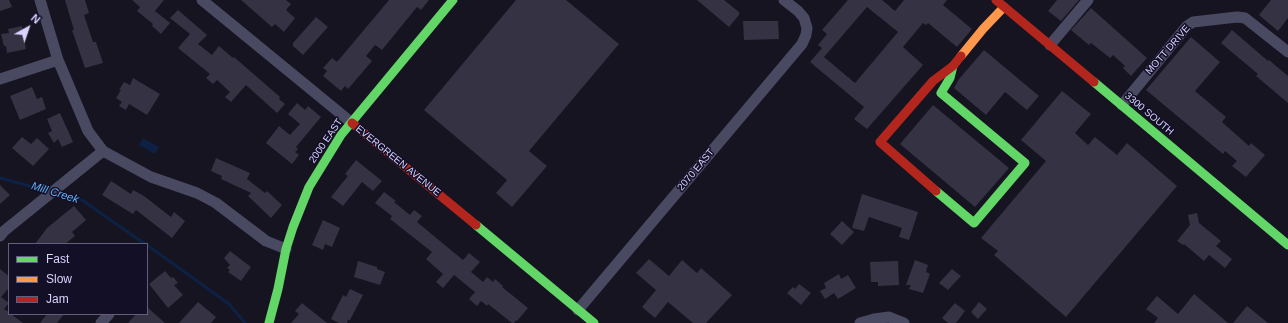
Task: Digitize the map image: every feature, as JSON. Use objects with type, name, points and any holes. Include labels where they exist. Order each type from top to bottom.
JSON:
[{"type":"street","points":[[40,0],[58,60],[88,131],[103,151],[151,177],[197,193],[216,203],[266,241],[286,250]]},
{"type":"street","name":"EVERGREEN AVENUE","points":[[202,0],[594,323]]},
{"type":"street","name":"2000 EAST","points":[[268,323],[278,289],[286,250],[298,213],[310,187],[330,152],[453,0]]},
{"type":"street","name":"2070 EAST","points":[[578,310],[802,44],[807,28],[804,18],[784,0]]},
{"type":"street","name":"3300 SOUTH","points":[[996,0],[1288,245]]},
{"type":"street","points":[[1050,45],[1088,0]]},
{"type":"street","points":[[953,66],[950,78],[942,93],[1025,163],[974,223],[880,142],[933,81],[953,66],[1004,6]]},
{"type":"street","name":"MOTT DRIVE","points":[[1122,105],[1187,26],[1193,22],[1237,17],[1245,18],[1286,48]]},
{"type":"street","points":[[0,79],[58,60]]},
{"type":"street","points":[[0,236],[4,231],[103,151]]},
{"type":"street","points":[[101,323],[108,315]]},
{"type":"street","points":[[860,323],[889,317],[904,323]]},
{"type":"water","points":[[143,138],[159,147],[155,154],[139,145]]},
{"type":"building","points":[[0,0],[9,0],[12,7],[0,11]]},
{"type":"building","points":[[65,0],[85,0],[89,13],[84,15],[93,42],[96,42],[103,63],[85,68],[72,30],[74,30]]},
{"type":"building","points":[[132,0],[164,0],[155,11],[170,23],[161,34],[152,26],[153,24],[137,11],[140,7]]},
{"type":"building","points":[[241,0],[286,0],[291,4],[286,10],[295,18],[284,32],[275,24],[272,27]]},
{"type":"building","points":[[389,0],[429,0],[421,10],[417,7],[382,50],[375,45],[366,56],[372,61],[348,89],[345,86],[341,91],[323,76],[327,71],[323,68],[332,58],[337,62]]},
{"type":"building","points":[[516,0],[566,0],[619,44],[529,151],[547,166],[512,207],[496,193],[507,180],[424,110]]},
{"type":"building","points":[[697,0],[724,0],[739,12],[739,15],[729,27]]},
{"type":"building","points":[[848,0],[882,0],[895,11],[904,0],[947,0],[943,5],[972,29],[957,47],[928,23],[926,25],[923,23],[903,47],[923,65],[867,129],[854,119],[864,107],[810,62],[822,48],[818,45],[827,34],[822,30]],"holes":[[[867,7],[898,32],[855,83],[824,57]]]},
{"type":"building","points":[[1057,0],[1079,0],[1061,21],[1048,11]]},
{"type":"building","points":[[1271,0],[1288,0],[1288,18],[1278,31],[1259,15]]},
{"type":"building","points":[[1091,8],[1147,58],[1131,76],[1123,68],[1125,66],[1113,55],[1110,58],[1091,43],[1089,45],[1071,30]]},
{"type":"building","points":[[178,10],[207,35],[198,44],[212,55],[219,46],[280,97],[279,99],[285,104],[277,113],[246,85],[231,102],[225,97],[230,92],[217,80],[213,84],[206,78],[210,74],[178,48],[190,34],[170,18]]},
{"type":"building","points":[[316,17],[328,27],[303,55],[293,46],[293,43]]},
{"type":"building","points":[[743,21],[778,21],[779,39],[744,40]]},
{"type":"building","points":[[22,26],[26,49],[7,53],[1,34],[9,33],[8,29]]},
{"type":"building","points":[[1232,30],[1288,76],[1288,103],[1256,76],[1258,74],[1221,43]]},
{"type":"building","points":[[1191,37],[1220,62],[1195,91],[1226,117],[1222,122],[1249,146],[1251,143],[1265,155],[1246,177],[1232,166],[1237,161],[1225,151],[1223,154],[1146,90]]},
{"type":"building","points":[[984,50],[1039,96],[1027,110],[1005,92],[986,115],[954,88],[959,79]]},
{"type":"building","points":[[133,78],[160,94],[147,115],[129,104],[126,110],[119,106],[122,102],[116,98],[121,90],[119,90],[124,82],[130,85]]},
{"type":"building","points":[[32,87],[37,99],[42,97],[46,109],[20,120],[10,96]]},
{"type":"building","points":[[1062,91],[1091,114],[1075,133],[1088,145],[1095,137],[1117,155],[1127,143],[1177,186],[1066,317],[994,255],[998,251],[981,238],[1046,161],[1021,140]]},
{"type":"building","points":[[297,103],[305,110],[308,106],[321,117],[296,147],[298,149],[295,152],[299,155],[292,164],[266,143],[279,126],[290,135],[300,124],[288,114]]},
{"type":"building","points":[[933,105],[1009,168],[975,207],[900,144]]},
{"type":"building","points":[[60,113],[73,142],[62,147],[58,139],[54,143],[48,133],[52,131],[47,119]]},
{"type":"building","points":[[22,137],[31,144],[37,138],[49,149],[33,166],[12,148]]},
{"type":"building","points":[[216,158],[250,173],[247,179],[265,193],[267,191],[282,205],[271,218],[248,196],[251,193],[221,179],[222,176],[211,171]]},
{"type":"building","points":[[356,160],[382,181],[373,191],[362,182],[343,206],[331,197],[348,176],[345,174]]},
{"type":"building","points":[[111,181],[131,194],[133,190],[144,196],[171,217],[174,212],[185,221],[172,238],[136,210],[133,214],[102,195]]},
{"type":"building","points":[[0,185],[10,195],[0,204]]},
{"type":"building","points":[[384,192],[396,201],[394,202],[410,215],[414,210],[422,216],[417,222],[463,260],[469,253],[480,262],[471,272],[483,282],[487,277],[493,282],[495,279],[503,286],[502,287],[528,308],[517,321],[516,320],[512,323],[488,304],[487,306],[481,301],[477,306],[469,299],[475,292],[454,275],[443,288],[436,282],[443,274],[426,259],[432,252],[390,219],[392,216],[375,203]]},
{"type":"building","points":[[862,194],[918,212],[909,240],[899,237],[902,228],[869,217],[864,231],[852,228]]},
{"type":"building","points":[[74,206],[86,220],[72,232],[75,236],[66,243],[36,243],[47,228]]},
{"type":"building","points":[[1197,213],[1199,223],[1221,241],[1216,246],[1232,259],[1225,268],[1209,255],[1204,261],[1184,244],[1183,245],[1177,241],[1190,225],[1188,215]]},
{"type":"building","points":[[323,220],[340,228],[332,247],[325,244],[323,250],[312,245]]},
{"type":"building","points":[[842,221],[854,232],[842,245],[830,234]]},
{"type":"building","points":[[230,251],[251,267],[241,281],[228,272],[230,270],[227,268],[230,265],[224,258]]},
{"type":"building","points":[[649,259],[669,276],[682,260],[697,273],[701,268],[732,295],[706,323],[693,323],[668,302],[655,318],[642,307],[656,290],[636,273]]},
{"type":"building","points":[[915,260],[928,265],[926,272],[930,274],[923,293],[909,289],[911,285],[906,285]]},
{"type":"building","points":[[358,261],[377,267],[377,269],[385,272],[380,285],[354,277]]},
{"type":"building","points":[[898,261],[899,285],[878,286],[878,282],[871,282],[870,262]]},
{"type":"building","points":[[0,269],[8,275],[8,289],[1,297],[8,302],[4,309],[8,311],[8,315],[12,315],[23,323],[0,323]]},
{"type":"building","points":[[952,269],[961,276],[948,290],[939,283]]},
{"type":"building","points":[[165,271],[178,283],[174,285],[183,295],[168,308],[149,284]]},
{"type":"building","points":[[839,274],[841,279],[848,275],[856,288],[838,299],[834,293],[825,299],[820,291],[826,288],[824,283]]},
{"type":"building","points":[[799,284],[811,293],[801,305],[787,293],[793,287],[795,289]]},
{"type":"building","points":[[350,289],[363,295],[350,320],[348,320],[347,323],[339,323],[331,319],[343,295],[346,297]]},
{"type":"building","points":[[1194,294],[1228,323],[1154,323],[1158,318],[1146,309],[1157,296],[1178,314]]},
{"type":"building","points":[[198,302],[216,317],[211,323],[179,323]]},
{"type":"building","points":[[979,302],[987,309],[978,319],[971,312]]},
{"type":"building","points":[[302,303],[327,323],[291,323],[299,314],[295,311]]},
{"type":"building","points":[[955,303],[965,311],[956,323],[948,323],[942,318]]},
{"type":"building","points":[[1247,306],[1268,323],[1233,323]]},
{"type":"building","points":[[148,308],[165,323],[128,323],[135,315],[148,315]]},
{"type":"building","points":[[46,315],[63,315],[57,323],[40,323]]},
{"type":"waterway","name":"Mill Creek","points":[[0,178],[48,191]]},
{"type":"waterway","name":"Mill Creek","points":[[56,193],[79,198],[144,243]]},
{"type":"waterway","name":"Mill Creek","points":[[148,246],[229,304],[245,323]]},
{"type":"traffic: fast","points":[[269,323],[286,249],[309,187],[341,135],[453,0]]},
{"type":"traffic: fast","points":[[936,191],[974,223],[1025,163],[941,93],[950,78],[953,66]]},
{"type":"traffic: fast","points":[[1094,82],[1288,245]]},
{"type":"traffic: fast","points":[[476,225],[594,323]]},
{"type":"traffic: slow","points":[[961,56],[983,29],[1004,7]]},
{"type":"traffic: jam","points":[[996,0],[1094,82]]},
{"type":"traffic: jam","points":[[936,191],[880,142],[933,81],[953,66],[961,56]]},
{"type":"traffic: jam","points":[[352,123],[476,225]]}]
